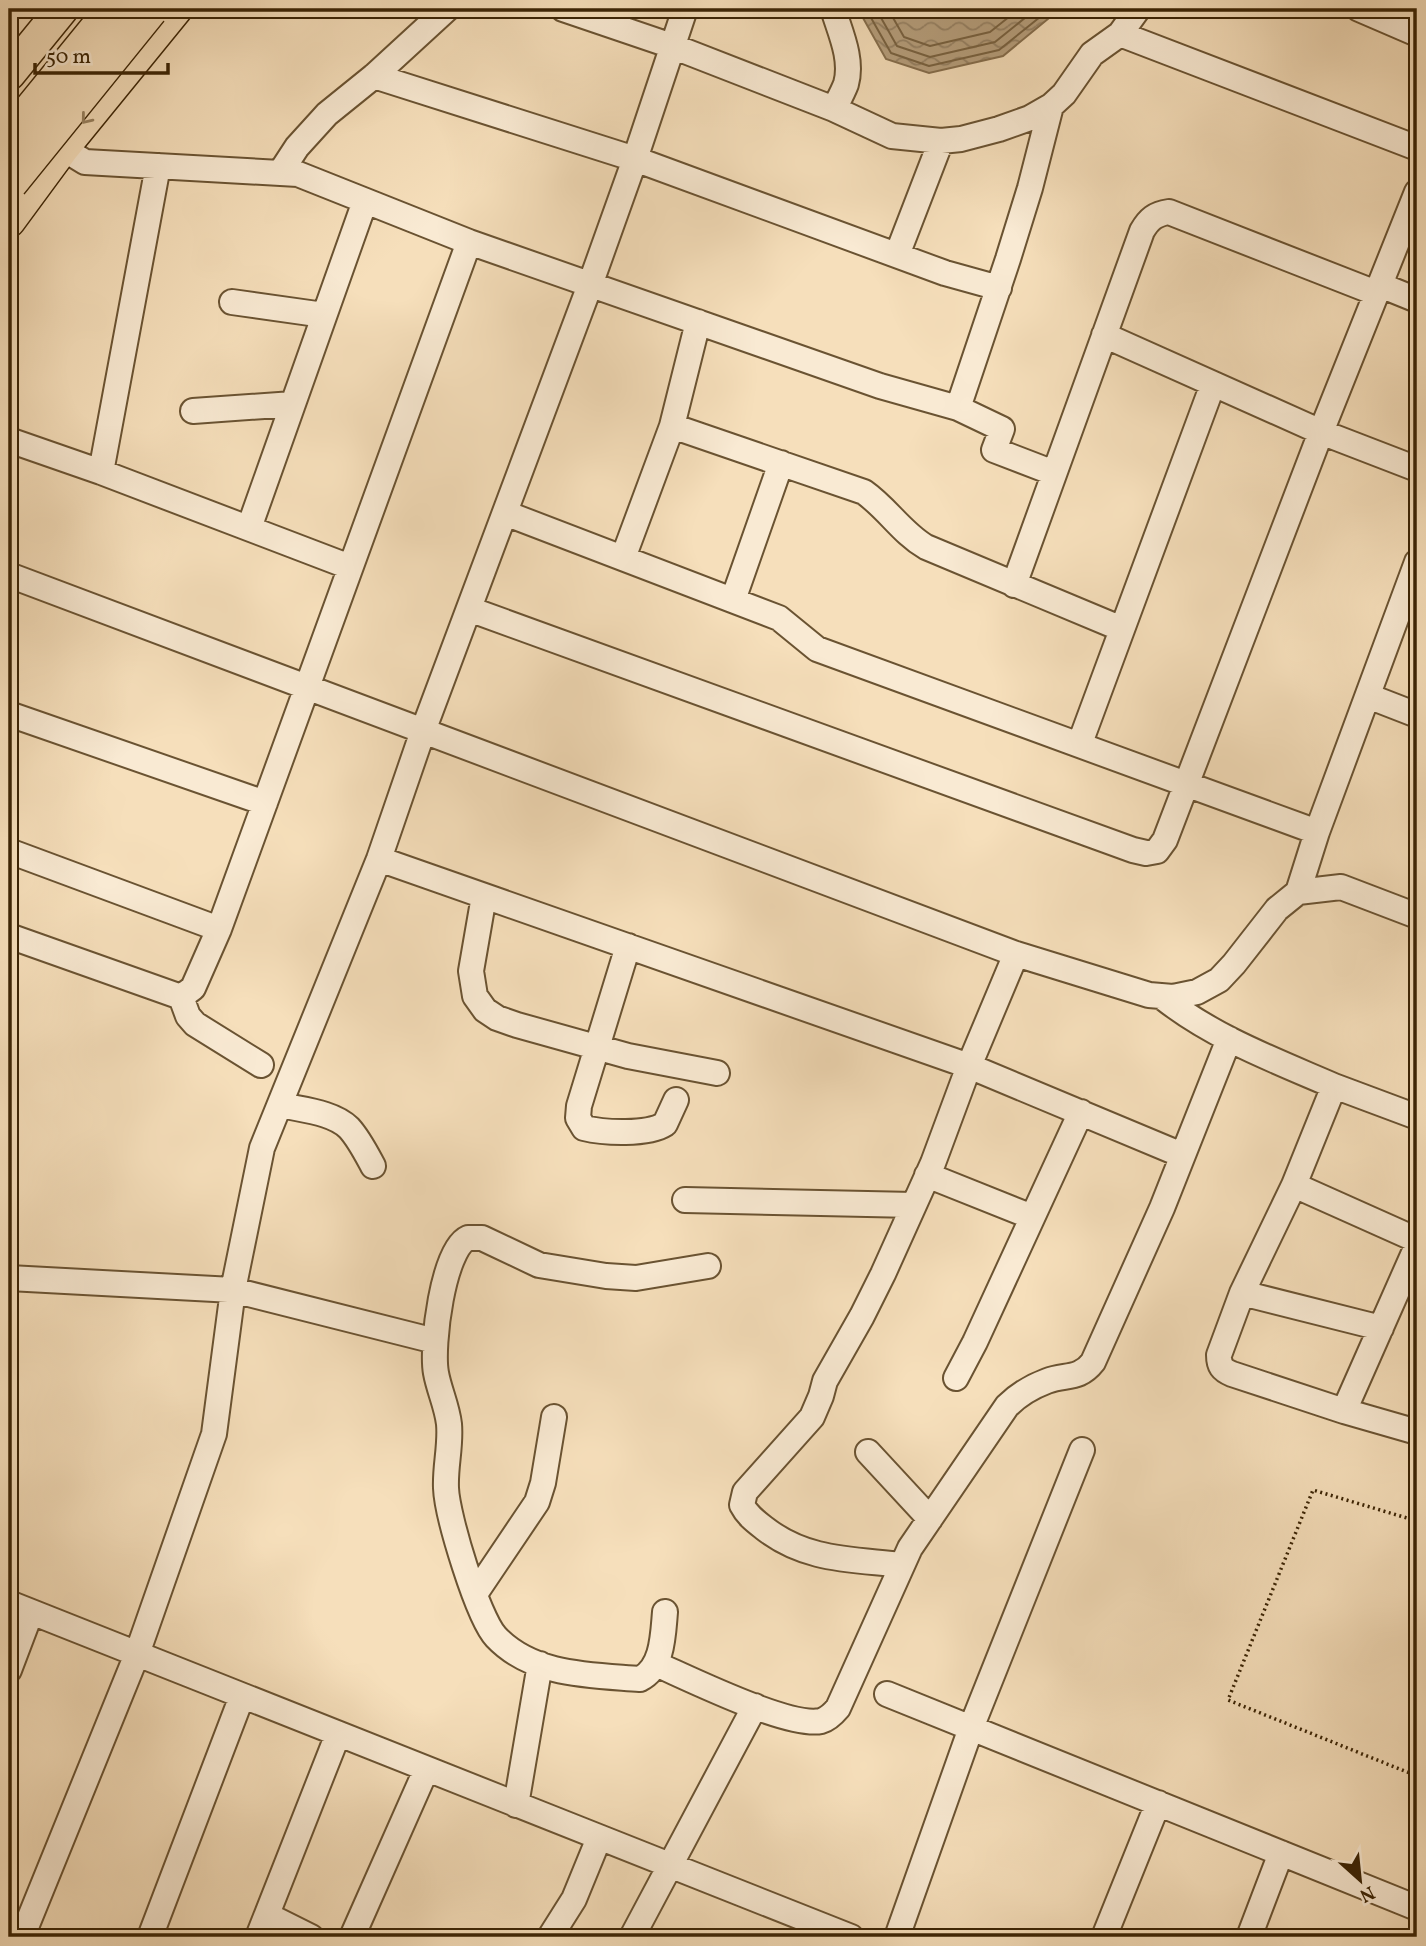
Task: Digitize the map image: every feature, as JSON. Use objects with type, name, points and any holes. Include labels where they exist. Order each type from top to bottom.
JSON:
[{"type":"highway","points":[[9,139],[116,9]]},
{"type":"highway","points":[[9,183],[149,9]]},
{"type":"main road","points":[[9,75],[62,9]]},
{"type":"main road","points":[[9,221],[62,149],[176,9]]},
{"type":"street","points":[[280,173],[298,147],[327,114],[374,76],[447,9]]},
{"type":"street","points":[[563,9],[672,46],[834,109],[892,136],[941,141],[999,129],[1030,118],[1051,106],[1064,94],[1092,54],[1120,34],[1138,9]]},
{"type":"street","points":[[22,1937],[137,1654],[214,1434],[233,1290],[262,1148],[379,859],[423,732],[590,285],[685,9]]},
{"type":"street","points":[[833,9],[848,56],[846,85],[834,109]]},
{"type":"street","points":[[1359,9],[1417,34]]},
{"type":"street","points":[[1120,34],[1417,148]]},
{"type":"street","points":[[374,76],[635,159],[945,273],[999,288]]},
{"type":"street","points":[[958,408],[999,288],[1051,106]]},
{"type":"street","points":[[9,111],[85,162],[298,174],[469,242],[590,285],[880,386],[958,408],[1002,429],[994,450],[1054,473]]},
{"type":"street","points":[[897,255],[941,141]]},
{"type":"street","points":[[101,472],[158,166]]},
{"type":"street","points":[[469,609],[1133,850],[1146,853],[1157,850],[1165,840],[1321,432],[1417,192]]},
{"type":"street","points":[[249,528],[365,201]]},
{"type":"street","points":[[1014,585],[1148,220],[1169,212],[1378,289],[1417,300]]},
{"type":"street","points":[[181,997],[193,988],[219,929],[469,242]]},
{"type":"street","points":[[232,302],[324,315]]},
{"type":"street","points":[[623,558],[672,426],[698,322]]},
{"type":"street","points":[[1104,335],[1321,432],[1417,469]]},
{"type":"street","points":[[1080,743],[1213,384]]},
{"type":"street","points":[[193,411],[293,404]]},
{"type":"street","points":[[672,426],[864,492],[880,503],[915,540],[1014,585],[1122,629]]},
{"type":"street","points":[[9,440],[101,472],[350,567]]},
{"type":"street","points":[[733,600],[781,463]]},
{"type":"street","points":[[505,513],[779,618],[817,649],[1080,743],[1317,832]]},
{"type":"street","points":[[1297,892],[1417,562]]},
{"type":"street","points":[[9,575],[1016,954],[1149,995],[1174,997],[1197,992],[1219,980],[1276,909],[1297,892],[1341,887],[1417,916]]},
{"type":"street","points":[[1368,696],[1417,715]]},
{"type":"street","points":[[9,714],[265,803]]},
{"type":"street","points":[[9,851],[219,929]]},
{"type":"street","points":[[379,859],[969,1066],[1182,1155]]},
{"type":"street","points":[[484,896],[471,971],[475,996],[485,1010],[507,1021],[628,1056],[717,1073]]},
{"type":"street","points":[[9,936],[181,997]]},
{"type":"street","points":[[628,946],[596,1045],[578,1118],[584,1128],[609,1132],[652,1130],[665,1124],[676,1100]]},
{"type":"street","points":[[902,1565],[798,1550],[751,1518],[742,1505],[745,1492],[812,1417],[825,1381],[862,1316],[914,1205],[1016,954]]},
{"type":"street","points":[[1161,996],[1184,1015],[1228,1039],[1334,1086],[1417,1117]]},
{"type":"street","points":[[181,997],[188,1016],[195,1024],[261,1065]]},
{"type":"street","points":[[656,1664],[755,1706],[811,1721],[822,1721],[832,1715],[844,1696],[910,1548],[1007,1406],[1033,1387],[1086,1371],[1093,1362],[1182,1155],[1228,1039]]},
{"type":"street","points":[[1334,1086],[1294,1185],[1241,1293],[1219,1355],[1219,1363],[1232,1374],[1417,1432]]},
{"type":"street","points":[[281,1105],[317,1113],[343,1123],[350,1129],[373,1166]]},
{"type":"street","points":[[956,1378],[1080,1112]]},
{"type":"street","points":[[927,1175],[1032,1217]]},
{"type":"street","points":[[1294,1185],[1417,1240]]},
{"type":"street","points":[[685,1200],[914,1205]]},
{"type":"street","points":[[665,1612],[656,1664],[652,1671],[640,1679],[571,1673],[540,1664],[520,1656],[494,1636],[475,1594],[447,1503],[449,1426],[436,1372],[436,1318],[455,1249],[468,1238],[482,1238],[539,1265],[606,1276],[636,1278],[708,1266]]},
{"type":"street","points":[[1344,1410],[1417,1246]]},
{"type":"street","points":[[9,1278],[233,1290],[435,1341]]},
{"type":"street","points":[[1241,1293],[1381,1328]]},
{"type":"street","points":[[475,1594],[537,1502],[543,1483],[554,1417]]},
{"type":"street","points":[[897,1937],[971,1728],[1082,1450]]},
{"type":"street","points":[[868,1452],[930,1519]]},
{"type":"street","points":[[9,1670],[20,1608],[851,1937]]},
{"type":"street","points":[[516,1805],[540,1664]]},
{"type":"street","points":[[887,1694],[1417,1908]]},
{"type":"street","points":[[150,1937],[242,1696]]},
{"type":"street","points":[[632,1937],[755,1706]]},
{"type":"street","points":[[311,1937],[262,1926],[338,1734]]},
{"type":"street","points":[[352,1937],[426,1770]]},
{"type":"street","points":[[1104,1937],[1158,1803]]},
{"type":"street","points":[[550,1937],[574,1899],[599,1838]]},
{"type":"street","points":[[1249,1937],[1281,1853]]},
{"type":"path","points":[[1417,1521],[1313,1490],[1228,1700],[1417,1776]]},
{"type":"water","points":[[858,9],[1060,9],[1003,56],[929,73],[886,59]]}]
